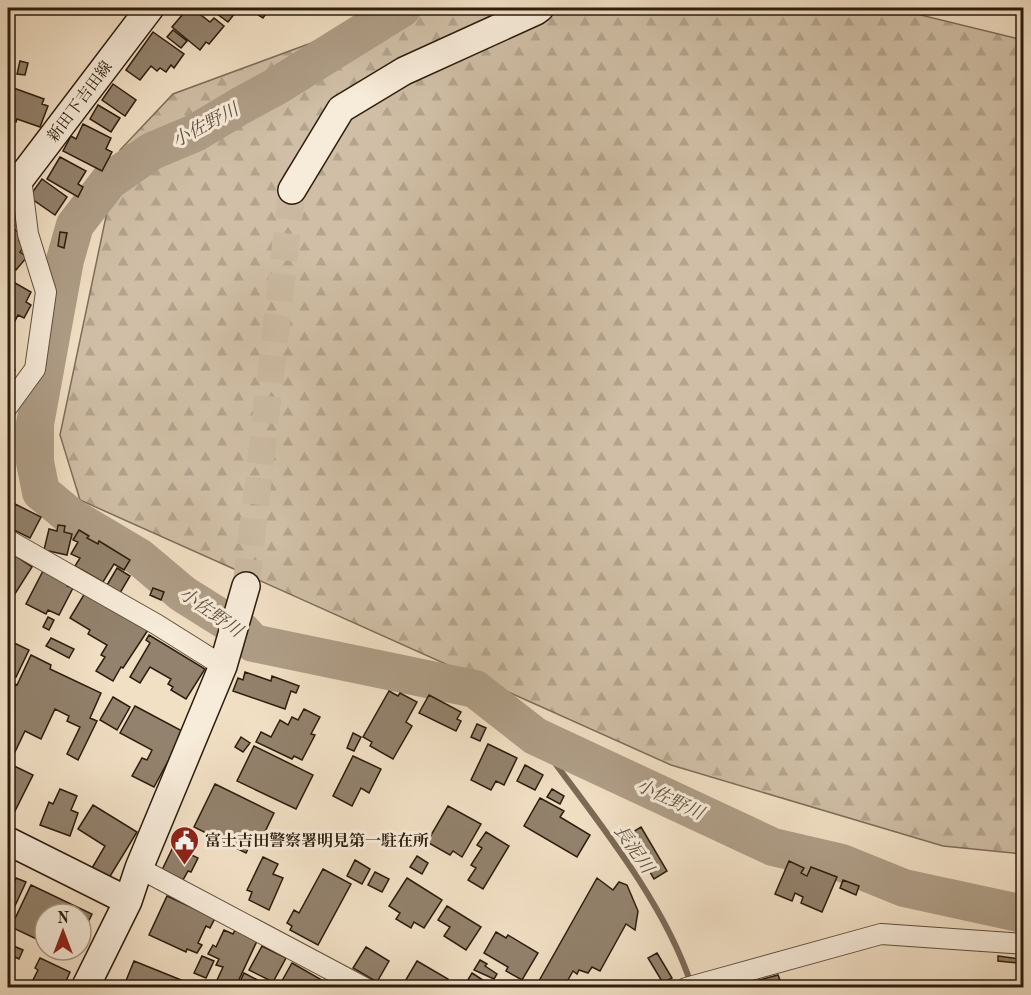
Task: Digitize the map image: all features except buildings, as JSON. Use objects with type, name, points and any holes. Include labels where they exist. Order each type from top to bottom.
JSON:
[{"type":"street","name":"新田下吉田線","points":[[14,186],[150,8]]},
{"type":"street","points":[[292,190],[341,109],[404,71],[540,8]]},
{"type":"street","points":[[8,406],[35,369],[46,292],[14,186]]},
{"type":"street","points":[[8,540],[156,624],[223,666]]},
{"type":"street","points":[[85,987],[128,901],[139,868],[223,666],[244,597]]},
{"type":"street","points":[[8,841],[128,901]]},
{"type":"street","points":[[139,868],[365,987]]},
{"type":"street","points":[[698,986],[881,934],[1023,944]]},
{"type":"green space","points":[[406,8],[892,8],[1023,40],[1023,854],[943,846],[671,765],[80,500],[60,435],[120,150],[173,94]]},
{"type":"waterway","name":"小佐野川","points":[[402,8],[275,87],[195,133],[152,151],[109,181],[75,225],[65,260],[35,424],[35,462],[41,492],[70,516],[139,557],[183,594],[242,631],[253,643],[475,689],[535,736],[773,847],[842,863],[904,888],[1024,914]]},
{"type":"waterway","name":"長泥川","points":[[535,736],[643,887],[678,951],[691,984]]},
{"type":"tunnel","points":[[246,586],[292,190]]},
{"type":"place","name":"富士吉田警察署明見第一駐在所","points":[[184,866]]}]
